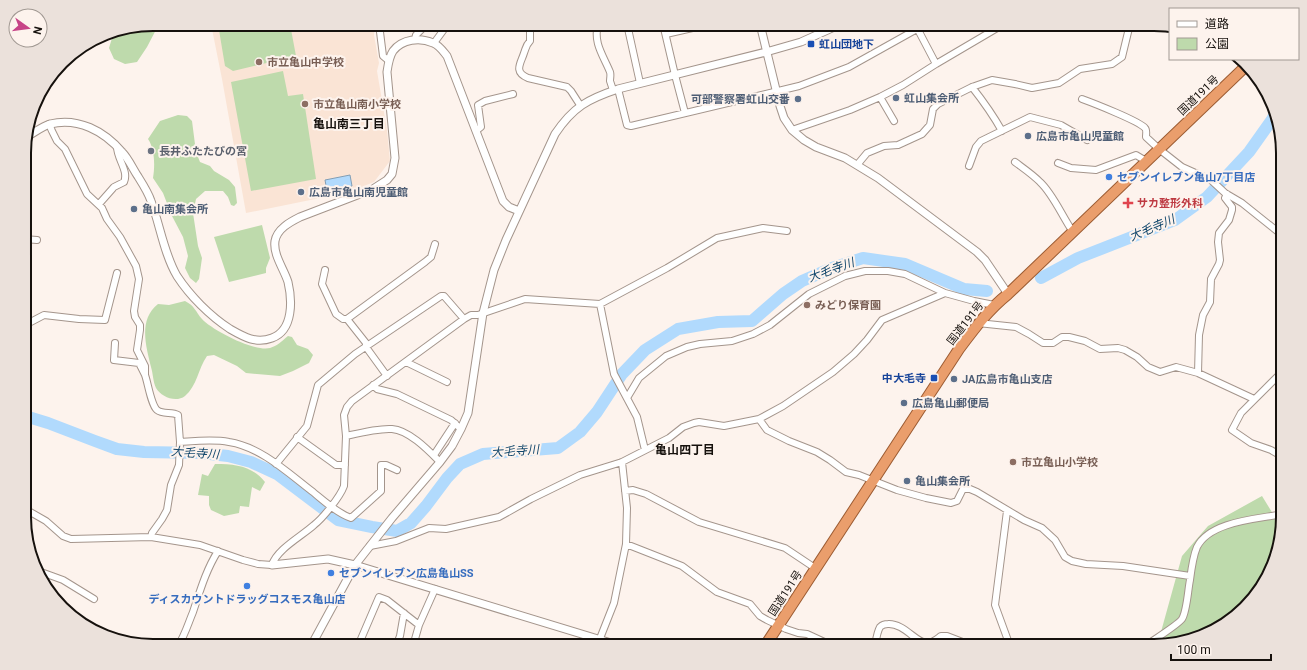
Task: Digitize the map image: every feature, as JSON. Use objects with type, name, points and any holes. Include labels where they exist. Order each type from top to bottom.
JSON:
[{"type":"highway","name":"国道191号","points":[[769,639],[959,349],[978,323],[994,305],[1008,294],[1243,69]]},
{"type":"street","points":[[380,31],[383,56],[389,61]]},
{"type":"street","points":[[415,40],[416,35],[420,31]]},
{"type":"street","points":[[434,43],[443,31]]},
{"type":"street","points":[[530,31],[530,41],[526,45],[519,68],[522,76],[567,87],[580,106]]},
{"type":"street","points":[[596,31],[596,39],[599,48],[611,74],[610,81],[615,89],[627,125],[631,126],[799,86],[849,67],[908,31]]},
{"type":"street","points":[[629,31],[640,83]]},
{"type":"street","points":[[665,31],[685,114]]},
{"type":"street","points":[[666,34],[679,31]]},
{"type":"street","points":[[762,31],[776,92],[784,118],[792,130],[804,140],[816,147],[857,165],[878,178],[977,252],[985,260],[1008,294]]},
{"type":"street","points":[[315,639],[355,565],[392,518],[440,462],[452,446],[461,429],[468,413],[483,313],[494,270],[519,211],[555,134],[566,118],[591,99],[615,89],[766,52],[801,42],[825,31]]},
{"type":"street","points":[[919,31],[936,64]]},
{"type":"street","points":[[792,130],[850,110],[880,97],[903,85],[992,31]]},
{"type":"street","points":[[857,165],[867,153],[884,146],[898,144],[922,134],[930,125],[934,109],[938,104],[972,87],[992,80],[1032,88],[1059,83],[1080,70],[1112,64],[1122,57],[1128,31]]},
{"type":"street","points":[[33,133],[49,124],[72,122],[83,124],[105,137],[117,147],[127,158],[146,190],[172,264],[184,285],[210,314],[223,324],[250,340],[259,341],[275,337],[286,326],[289,318],[289,290],[275,248],[275,241],[283,228],[289,222],[300,216],[373,189],[387,180],[392,174],[395,158],[387,77],[389,61],[393,51],[398,46],[408,41],[415,40],[434,43],[441,48],[446,56],[503,201],[510,207],[519,211]]},
{"type":"street","points":[[972,87],[990,111],[1002,131]]},
{"type":"street","points":[[476,131],[481,127],[478,105],[484,101],[513,94]]},
{"type":"street","points":[[880,97],[894,121]]},
{"type":"street","points":[[1082,99],[1144,127],[1146,137],[1159,149],[1182,167],[1211,180],[1226,194],[1242,204],[1276,230]]},
{"type":"street","points":[[969,166],[976,147],[981,141],[1030,117],[1061,125],[1087,140]]},
{"type":"street","points":[[49,124],[58,141],[65,149],[87,194],[99,204],[107,220],[125,246],[136,266],[139,274],[139,280],[134,311],[135,318],[140,325],[137,350],[145,366],[145,374]]},
{"type":"street","points":[[99,204],[114,187],[124,182],[126,178],[126,173],[117,153],[117,147]]},
{"type":"street","points":[[1058,163],[1071,168],[1096,170],[1136,155],[1146,161]]},
{"type":"street","points":[[1015,162],[1040,182],[1054,200],[1073,232]]},
{"type":"street","points":[[1198,373],[1199,335],[1203,315],[1210,302],[1211,279],[1220,260],[1218,242],[1219,233],[1229,220],[1232,210],[1232,207],[1225,198],[1226,194]]},
{"type":"street","points":[[272,565],[274,559],[294,540],[318,522],[341,494],[344,486],[345,465],[346,436],[344,415],[347,407],[352,401],[464,319],[471,315],[478,315],[525,299],[600,304],[667,268],[717,238],[763,228],[787,231]]},
{"type":"street","points":[[31,240],[37,240]]},
{"type":"street","points":[[348,319],[425,262],[431,256],[435,244]]},
{"type":"street","points":[[325,270],[322,284],[336,314],[348,319],[366,343],[366,347],[387,376]]},
{"type":"street","points":[[626,396],[639,378],[666,356],[688,347],[700,344],[732,341],[753,334],[770,325],[809,294],[844,276],[865,271],[888,271],[905,274],[945,293],[994,305]]},
{"type":"street","points":[[31,323],[44,315],[106,320],[117,273]]},
{"type":"street","points":[[371,544],[396,541],[429,528],[446,529],[499,517],[531,499],[580,475],[622,462],[668,438],[683,427],[694,423],[699,422],[724,426],[759,419],[783,406],[833,372],[854,354],[882,320],[945,293]]},
{"type":"street","points":[[276,464],[307,426],[318,385],[355,354],[441,296],[444,296],[464,319]]},
{"type":"street","points":[[600,304],[614,374],[637,417],[645,450]]},
{"type":"street","points":[[978,323],[1016,327],[1043,344],[1053,343],[1062,337],[1069,337],[1086,341],[1100,349],[1118,348],[1125,350],[1137,357],[1148,367],[1160,372],[1176,367],[1198,373],[1254,399]]},
{"type":"street","points":[[115,343],[114,360],[139,363],[145,374],[156,410],[176,413],[178,415],[180,444],[178,465],[171,485],[167,510],[151,537]]},
{"type":"street","points":[[406,362],[447,382]]},
{"type":"street","points":[[1276,378],[1241,413],[1232,430],[1251,443],[1276,453]]},
{"type":"street","points":[[373,386],[376,389],[397,394],[451,420],[461,429]]},
{"type":"street","points":[[759,419],[768,430],[789,441],[817,452],[846,472],[926,498],[951,503],[957,501],[963,489],[970,489],[977,492],[1007,511],[1042,528],[1055,540],[1065,557],[1078,563],[1123,566],[1190,576]]},
{"type":"street","points":[[434,455],[455,424]]},
{"type":"street","points":[[346,436],[393,429],[424,445],[440,462]]},
{"type":"street","points":[[297,437],[336,465],[345,465]]},
{"type":"street","points":[[180,444],[207,441],[229,442],[247,447],[276,464],[330,508],[350,518],[381,491],[381,465],[386,465],[397,470]]},
{"type":"street","points":[[600,639],[614,603],[626,544],[627,508],[622,462]]},
{"type":"street","points":[[625,491],[633,490],[646,494],[699,522],[786,548],[815,568]]},
{"type":"street","points":[[1007,511],[995,605],[1007,639]]},
{"type":"street","points":[[31,512],[46,521],[63,536],[71,539],[151,537],[200,545],[258,564],[272,565],[328,559],[355,565],[435,589],[586,639]]},
{"type":"street","points":[[1155,639],[1182,620],[1197,547],[1207,536],[1219,527],[1276,515]]},
{"type":"street","points":[[626,544],[682,566],[717,592],[750,604],[760,616],[798,633],[807,634],[818,639]]},
{"type":"street","points":[[183,639],[212,560],[218,552]]},
{"type":"street","points":[[45,574],[63,580],[94,600]]},
{"type":"street","points":[[415,639],[419,625],[435,589]]},
{"type":"street","points":[[361,639],[379,597],[387,600],[419,625]]},
{"type":"street","points":[[399,639],[404,613]]},
{"type":"street","points":[[877,639],[880,627],[884,624],[898,625],[919,639]]},
{"type":"street","points":[[937,639],[941,636],[947,636],[955,639]]},
{"type":"shaded area","name":"市立亀山南小学校","points":[[212,31],[374,31],[379,63],[377,71],[387,130],[390,161],[374,182],[359,188],[325,197],[246,213]]},
{"type":"green space","points":[[155,31],[137,62],[125,64],[114,59],[109,48],[112,38],[129,33]]},
{"type":"green space","points":[[219,31],[291,31],[296,56],[233,71],[225,66]]},
{"type":"green space","points":[[283,71],[288,96],[303,94],[316,179],[251,191],[231,82]]},
{"type":"green space","points":[[178,115],[187,116],[192,121],[196,152],[200,162],[210,166],[214,171],[229,180],[235,187],[237,203],[234,206],[231,205],[228,197],[223,191],[205,191],[196,199],[193,213],[198,246],[202,258],[199,279],[196,283],[190,278],[185,268],[188,256],[183,237],[172,216],[163,193],[153,178],[154,158],[148,139],[160,121]]},
{"type":"green space","points":[[262,225],[270,258],[266,268],[266,273],[229,282],[214,237]]},
{"type":"green space","points":[[185,301],[193,307],[207,324],[234,339],[254,347],[270,348],[277,345],[288,336],[292,337],[297,345],[308,349],[313,355],[309,363],[280,376],[246,373],[237,366],[214,355],[207,356],[189,392],[181,398],[169,398],[158,391],[154,383],[147,351],[145,334],[146,325],[152,310],[158,304],[169,305]]},
{"type":"green space","points":[[215,464],[237,465],[249,469],[255,472],[265,482],[260,491],[252,487],[249,507],[240,506],[239,513],[224,516],[211,510],[209,505],[209,496],[198,495],[202,474],[208,476]]},
{"type":"green space","points":[[1262,496],[1276,519],[1272,549],[1267,564],[1256,585],[1246,598],[1222,619],[1193,633],[1178,637],[1159,639],[1182,556],[1208,526]]},
{"type":"water","points":[[350,175],[352,186],[327,191],[325,180]]},
{"type":"waterway","name":"大毛寺川","points":[[1041,278],[1078,258],[1175,220],[1207,197],[1249,152],[1272,120]]},
{"type":"waterway","name":"大毛寺川","points":[[31,418],[117,449],[144,452],[201,453],[228,456],[251,462],[277,474],[338,520],[397,531],[411,523],[460,464],[483,454],[558,448],[580,432],[597,412],[622,374],[645,350],[678,329],[718,322],[752,321],[783,294],[802,281],[832,268],[863,258],[905,264],[964,289],[987,291]]},
{"type":"place","name":"虹山団地下","points":[[811,44]]},
{"type":"place","name":"市立亀山中学校","points":[[259,62]]},
{"type":"place","name":"虹山集会所","points":[[896,98]]},
{"type":"place","name":"可部警察署虹山交番","points":[[798,99]]},
{"type":"place","name":"市立亀山南小学校","points":[[305,104]]},
{"type":"place","name":"広島市亀山児童館","points":[[1028,136]]},
{"type":"place","name":"長井ふたたびの宮","points":[[151,151]]},
{"type":"place","name":"セブンイレブン亀山7丁目店","points":[[1109,177]]},
{"type":"place","name":"広島市亀山南児童館","points":[[301,192]]},
{"type":"place","name":"サカ整形外科","points":[[1128,203]]},
{"type":"place","name":"亀山南集会所","points":[[134,209]]},
{"type":"place","name":"みどり保育園","points":[[807,305]]},
{"type":"place","name":"中大毛寺","points":[[934,378]]},
{"type":"place","name":"JA広島市亀山支店","points":[[954,379]]},
{"type":"place","name":"広島亀山郵便局","points":[[904,403]]},
{"type":"place","name":"市立亀山小学校","points":[[1013,462]]},
{"type":"place","name":"亀山集会所","points":[[907,481]]},
{"type":"place","name":"セブンイレブン広島亀山SS","points":[[331,573]]},
{"type":"place","name":"ディスカウントドラッグコスモス亀山店","points":[[247,586]]},
{"type":"district","name":"亀山南三丁目","points":[[349,124]]},
{"type":"district","name":"亀山四丁目","points":[[685,450]]}]
